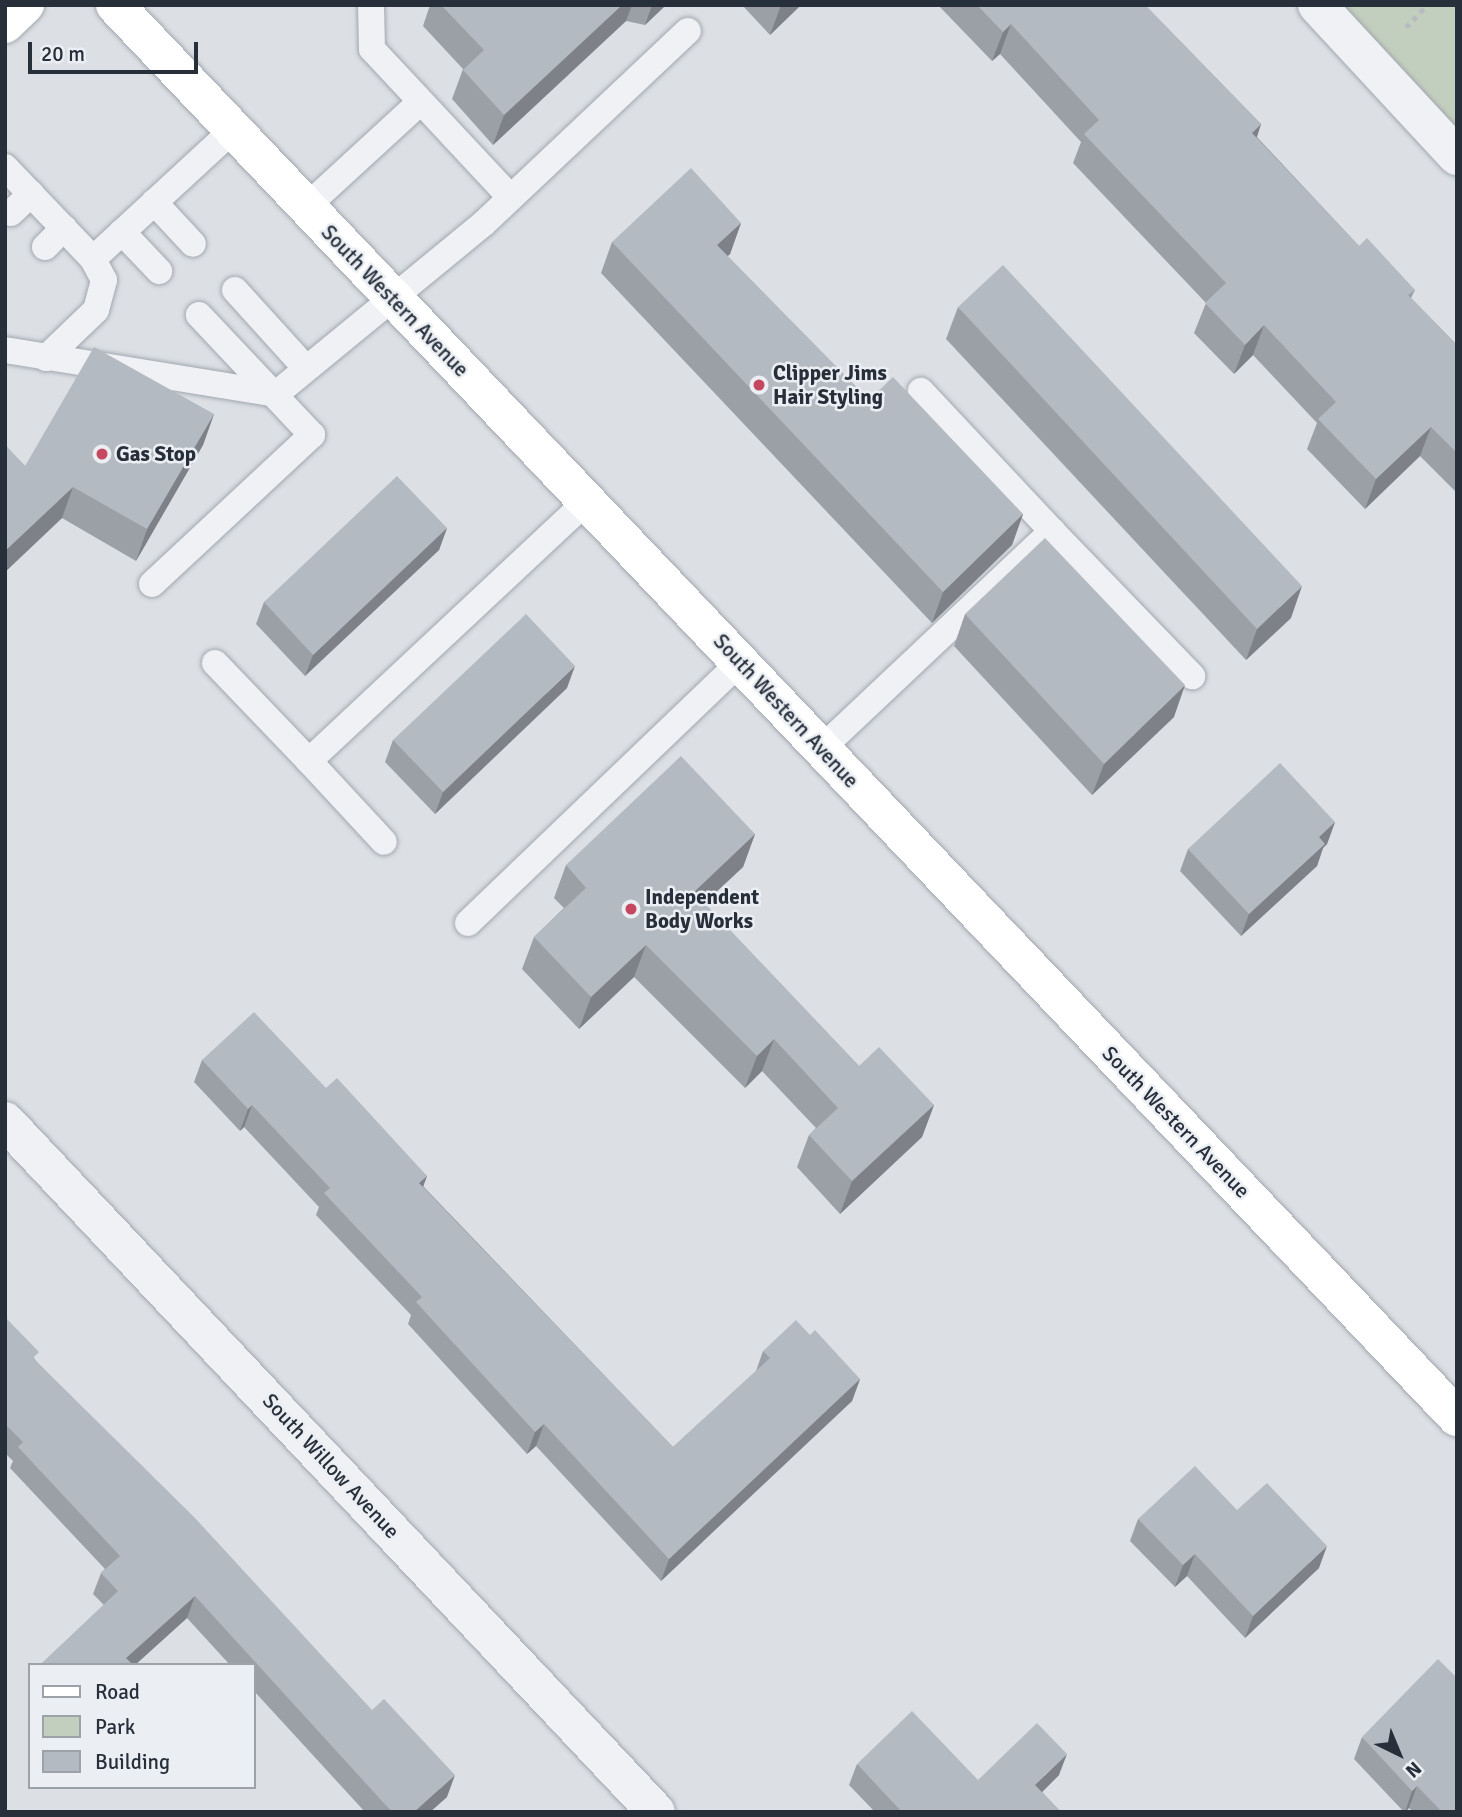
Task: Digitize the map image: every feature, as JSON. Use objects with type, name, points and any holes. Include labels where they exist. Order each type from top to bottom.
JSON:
[{"type":"street","points":[[5,24],[25,5]]},
{"type":"street","name":"South Western Avenue","points":[[115,5],[305,208],[1457,1417]]},
{"type":"street","points":[[1317,5],[1457,156]]},
{"type":"street","name":"South Willow Avenue","points":[[5,1121],[637,1805]]},
{"type":"lane","points":[[371,5],[372,49],[419,103],[510,197]]},
{"type":"lane","points":[[276,394],[304,366],[394,299],[510,197],[688,32]]},
{"type":"lane","points":[[305,208],[419,103]]},
{"type":"lane","points":[[93,259],[233,130]]},
{"type":"lane","points":[[5,167],[93,259],[104,280],[96,310],[46,358]]},
{"type":"lane","points":[[10,213],[31,194]]},
{"type":"lane","points":[[154,202],[193,244]]},
{"type":"lane","points":[[45,247],[64,228]]},
{"type":"lane","points":[[122,232],[159,271]]},
{"type":"lane","points":[[235,290],[304,366]]},
{"type":"lane","points":[[152,584],[313,435],[199,315]]},
{"type":"lane","points":[[5,350],[276,394]]},
{"type":"lane","points":[[921,391],[1192,676]]},
{"type":"lane","points":[[309,761],[586,502]]},
{"type":"lane","points":[[821,749],[1052,531]]},
{"type":"lane","points":[[468,923],[740,662]]},
{"type":"lane","points":[[215,663],[384,842]]},
{"type":"green space","points":[[1317,5],[1457,5],[1457,156]]},
{"type":"building","points":[[441,5],[622,5],[504,115],[463,70],[484,50]]},
{"type":"building","points":[[977,5],[1145,5],[1261,124],[1252,133],[1359,246],[1367,238],[1415,290],[1408,295],[1457,345],[1457,453],[1431,427],[1376,479],[1318,419],[1336,402],[1264,325],[1245,345],[1205,303],[1226,283],[1084,134],[1099,120],[1011,24],[1003,32]]},
{"type":"building","points":[[691,168],[741,223],[717,245],[869,400],[893,377],[1023,514],[943,592],[612,242]]},
{"type":"building","points":[[1003,265],[1302,586],[1257,629],[958,307]]},
{"type":"building","points":[[94,347],[214,414],[147,529],[73,487],[5,551],[5,445],[25,466]]},
{"type":"building","points":[[397,476],[447,528],[313,655],[264,602]]},
{"type":"building","points":[[1045,538],[1185,685],[1104,764],[965,614]]},
{"type":"building","points":[[526,614],[575,666],[443,792],[393,740]]},
{"type":"building","points":[[681,756],[755,834],[694,892],[859,1066],[879,1047],[934,1105],[852,1181],[809,1135],[838,1108],[774,1039],[757,1056],[646,945],[591,997],[534,937],[586,888],[566,865]]},
{"type":"building","points":[[1280,763],[1335,822],[1319,837],[1325,844],[1249,914],[1188,849]]},
{"type":"building","points":[[254,1012],[326,1088],[337,1078],[427,1176],[419,1183],[673,1447],[770,1358],[763,1351],[796,1320],[810,1335],[815,1330],[860,1379],[669,1559],[544,1424],[535,1432],[416,1302],[422,1297],[324,1193],[330,1188],[252,1105],[248,1109],[202,1060]]},
{"type":"building","points":[[5,1317],[39,1352],[33,1358],[194,1517],[372,1710],[384,1699],[455,1775],[414,1812],[392,1812],[195,1596],[126,1658],[131,1663],[42,1663],[118,1591],[101,1573],[120,1556],[18,1447],[23,1442],[5,1424]]},
{"type":"building","points":[[1195,1466],[1237,1510],[1267,1483],[1327,1546],[1253,1616],[1195,1554],[1183,1565],[1138,1519]]},
{"type":"building","points":[[1438,1659],[1457,1678],[1457,1812],[1442,1812],[1417,1786],[1412,1791],[1362,1737]]},
{"type":"building","points":[[912,1711],[978,1780],[1037,1723],[1067,1754],[1035,1785],[1061,1812],[902,1812],[857,1764]]},
{"type":"place","name":"Clipper Jims Hair Styling","points":[[759,385]]},
{"type":"place","name":"Gas Stop","points":[[102,454]]},
{"type":"place","name":"Independent Body Works","points":[[631,909]]}]
